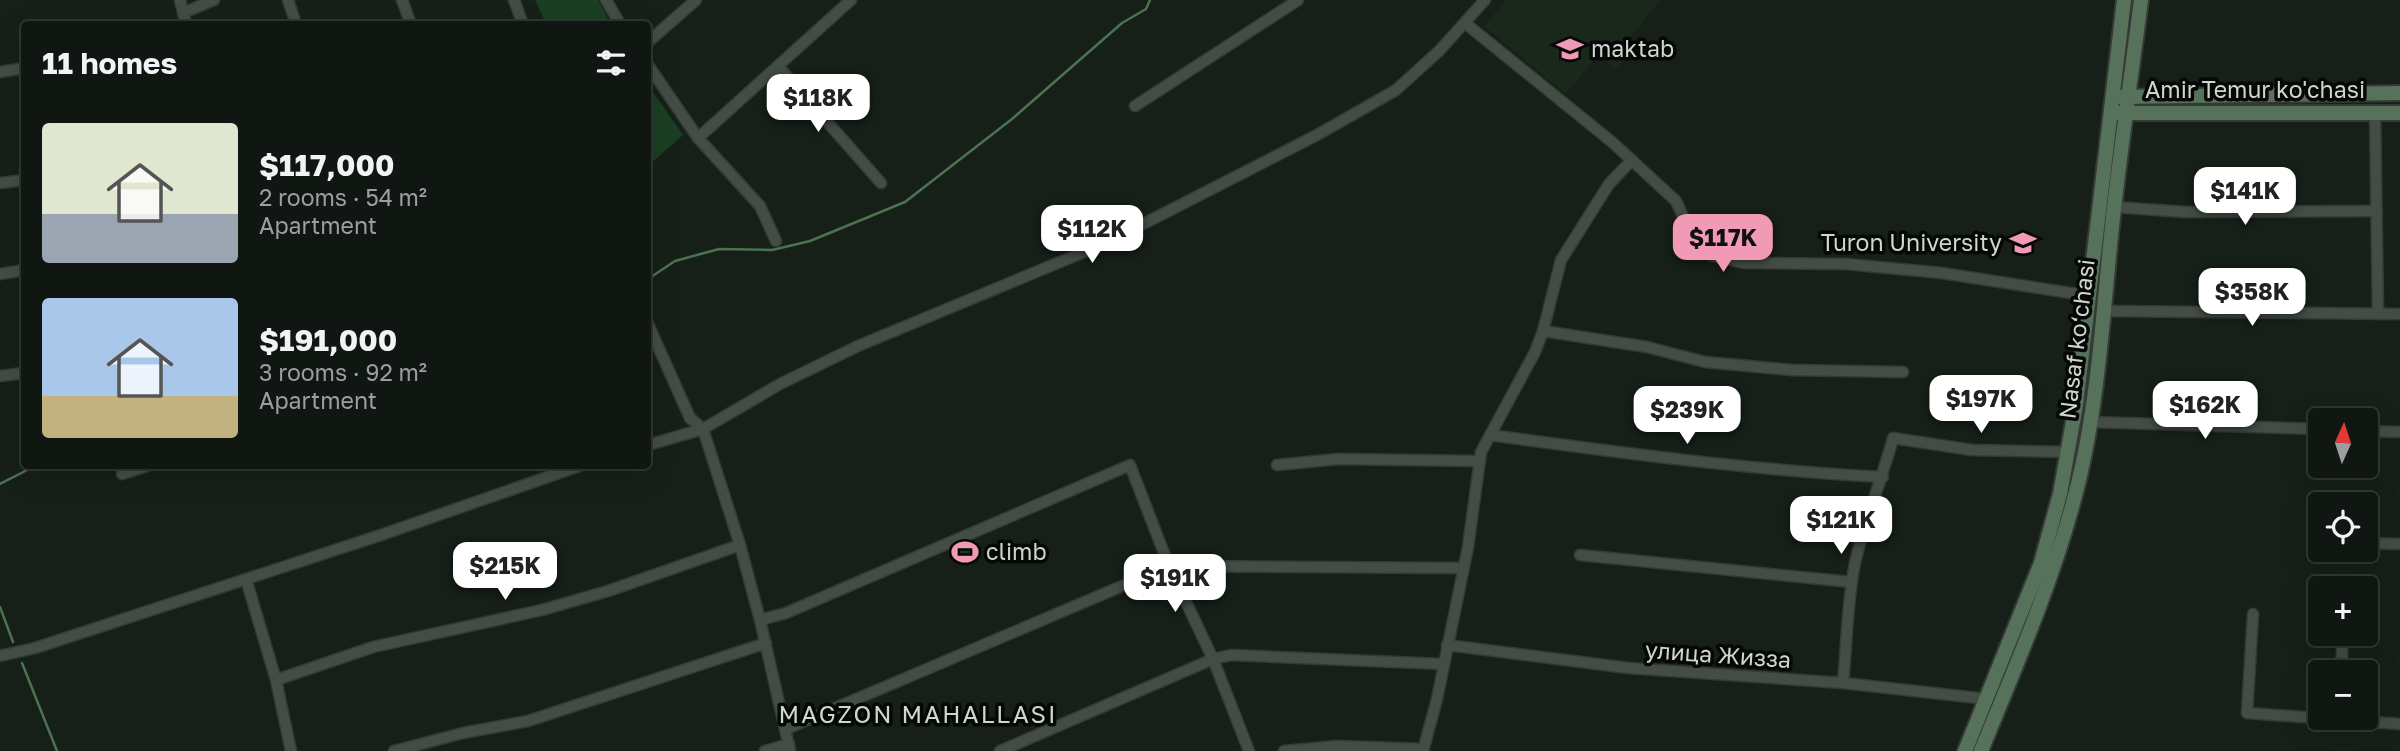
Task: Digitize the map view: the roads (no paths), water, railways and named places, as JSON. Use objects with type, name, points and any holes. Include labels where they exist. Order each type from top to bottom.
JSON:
[{"type":"main road","name":"Nasaf ko‘chasi","points":[[1965,751],[2041,563],[2060,494],[2076,405],[2124,0]]},
{"type":"main road","name":"Nasaf ko‘chasi","points":[[1981,751],[2049,580],[2074,502],[2090,422],[2141,0]]},
{"type":"main road","name":"Amir Temur ko'chasi","points":[[2112,96],[2400,93]]},
{"type":"main road","name":"Amir Temur ko'chasi","points":[[2110,113],[2400,113]]},
{"type":"street","points":[[180,0],[185,21]]},
{"type":"street","points":[[184,13],[214,0]]},
{"type":"street","points":[[288,0],[295,21]]},
{"type":"street","points":[[402,0],[410,21]]},
{"type":"street","points":[[514,0],[522,21]]},
{"type":"street","points":[[606,0],[618,21]]},
{"type":"street","points":[[651,39],[696,0]]},
{"type":"street","points":[[698,138],[850,0]]},
{"type":"street","points":[[1135,106],[1298,0]]},
{"type":"street","points":[[651,444],[703,429],[780,384],[858,346],[1108,242],[1317,135],[1396,90],[1439,51],[1485,0]]},
{"type":"street","points":[[1465,23],[1632,160],[1676,201],[1699,249],[1713,256],[1744,263],[1846,264],[1942,273],[2090,296]]},
{"type":"street","points":[[778,66],[881,183]]},
{"type":"street","points":[[0,72],[21,68]]},
{"type":"street","points":[[651,69],[698,138],[760,206],[776,241]]},
{"type":"street","points":[[2375,112],[2378,314]]},
{"type":"street","points":[[1284,751],[1338,746],[1424,750],[1464,568],[1481,452],[1535,352],[1561,260],[1609,184],[1632,160]]},
{"type":"street","points":[[0,183],[21,180]]},
{"type":"street","points":[[2114,207],[2185,212],[2376,211]]},
{"type":"street","points":[[0,274],[21,270]]},
{"type":"street","points":[[2104,311],[2400,314]]},
{"type":"street","points":[[1543,331],[1647,347],[1705,362],[1792,370],[1903,372]]},
{"type":"street","points":[[651,334],[690,418],[703,429],[761,620],[790,747],[765,751]]},
{"type":"street","points":[[0,376],[21,373]]},
{"type":"street","points":[[2090,422],[2308,429]]},
{"type":"street","points":[[2378,431],[2400,432]]},
{"type":"street","points":[[1490,435],[1654,458],[1789,472],[1883,477]]},
{"type":"street","points":[[1843,683],[1851,582],[1893,438],[1972,450],[2068,452]]},
{"type":"street","points":[[1277,466],[1338,459],[1480,461]]},
{"type":"street","points":[[761,620],[786,613],[1130,465],[1169,566],[1213,659],[1249,751]]},
{"type":"street","points":[[122,474],[138,469]]},
{"type":"street","points":[[0,656],[35,648],[381,535],[570,469]]},
{"type":"street","points":[[2378,543],[2400,544]]},
{"type":"street","points":[[276,680],[373,647],[542,610],[608,591],[740,545]]},
{"type":"street","points":[[1580,555],[1851,582]]},
{"type":"street","points":[[786,729],[1169,566],[1464,568]]},
{"type":"street","points":[[246,579],[276,680],[291,751]]},
{"type":"street","points":[[2253,614],[2246,713],[2308,717]]},
{"type":"street","points":[[394,751],[463,733],[528,721],[766,643]]},
{"type":"street","name":"улица Жизза","points":[[1447,645],[1628,668],[1843,683],[1987,699]]},
{"type":"street","points":[[1000,751],[1213,659],[1231,655],[1443,664]]},
{"type":"street","points":[[2378,722],[2400,724]]},
{"type":"waterway","points":[[651,277],[675,261],[719,249],[772,250],[810,241],[905,202],[1012,119],[1122,23],[1146,9],[1150,0]]},
{"type":"waterway","points":[[0,484],[29,469]]},
{"type":"waterway","points":[[0,607],[13,642]]},
{"type":"waterway","points":[[22,663],[57,751]]},
{"type":"place","name":"maktab","points":[[1570,49]]},
{"type":"place","name":"Turon University","points":[[2023,243]]},
{"type":"place","name":"climb","points":[[965,552]]},
{"type":"district","name":"MAGZON MAHALLASI","points":[[918,715]]}]
